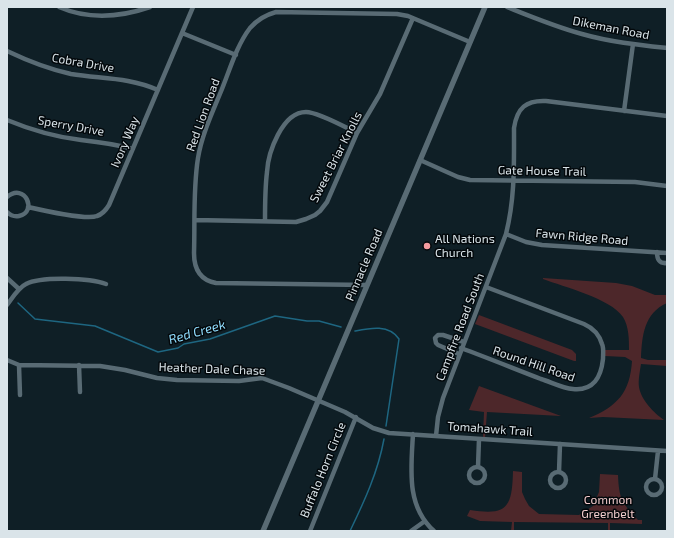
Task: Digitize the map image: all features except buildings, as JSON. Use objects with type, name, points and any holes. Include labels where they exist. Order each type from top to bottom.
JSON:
[{"type":"street","points":[[59,7],[76,13],[99,16],[122,15],[150,7]]},
{"type":"street","name":"Ivory Way","points":[[28,207],[87,217],[102,214],[109,205],[193,7]]},
{"type":"street","points":[[309,7],[309,13]]},
{"type":"street","name":"Pinnacle Road","points":[[263,531],[485,7]]},
{"type":"street","name":"Dikeman Road","points":[[507,7],[572,31],[600,38],[667,48]]},
{"type":"street","name":"Red Lion Road","points":[[367,285],[216,283],[208,281],[199,274],[195,265],[195,220],[196,179],[200,146],[236,55],[246,35],[254,24],[261,18],[276,12],[402,14],[470,42]]},
{"type":"street","name":"Sweet Briar Knolls","points":[[195,220],[301,221],[320,211],[330,196],[357,133],[380,94],[413,18]]},
{"type":"street","points":[[182,32],[236,55]]},
{"type":"street","points":[[624,111],[634,44]]},
{"type":"street","name":"Cobra Drive","points":[[7,51],[53,70],[72,74],[129,80],[145,84],[158,90]]},
{"type":"street","name":"Campfire Road South","points":[[436,436],[440,408],[459,354],[506,234],[512,207],[515,121],[520,111],[526,104],[538,100],[667,116]]},
{"type":"street","points":[[265,221],[268,163],[280,130],[288,119],[298,113],[308,112],[357,133]]},
{"type":"street","name":"Sperry Drive","points":[[7,120],[44,133],[81,140],[118,144],[133,149]]},
{"type":"street","name":"Gate House Trail","points":[[420,160],[464,179],[635,182],[667,186]]},
{"type":"street","points":[[7,196],[14,193],[22,194],[27,199],[28,207],[24,214],[20,216],[13,216],[7,212]]},
{"type":"street","name":"Fawn Ridge Road","points":[[506,234],[526,242],[542,245],[667,253]]},
{"type":"street","points":[[657,252],[658,260],[667,263]]},
{"type":"street","points":[[7,278],[19,289]]},
{"type":"street","points":[[7,305],[19,289],[27,283],[42,279],[91,280],[106,284]]},
{"type":"street","name":"Round Hill Road","points":[[462,348],[573,389],[583,389],[589,387],[600,375],[602,345],[594,330],[584,324],[486,287]]},
{"type":"street","points":[[459,354],[438,345],[435,341],[436,338],[438,335],[443,335],[464,342]]},
{"type":"street","name":"Heather Dale Chase","points":[[7,360],[19,364],[114,367],[157,378],[177,380],[239,381],[262,378],[277,382],[318,400]]},
{"type":"street","points":[[19,364],[20,395]]},
{"type":"street","points":[[79,365],[80,392]]},
{"type":"street","name":"Tomahawk Trail","points":[[318,400],[356,417],[380,431],[389,433],[667,451]]},
{"type":"street","name":"Buffalo Horn Circle","points":[[310,531],[356,417]]},
{"type":"street","points":[[413,434],[411,484],[416,504],[424,521],[434,531]]},
{"type":"street","points":[[478,467],[480,439]]},
{"type":"street","points":[[559,472],[560,444]]},
{"type":"street","points":[[655,479],[658,451]]},
{"type":"street","points":[[411,531],[424,521]]},
{"type":"green space","points":[[543,278],[616,283],[632,286],[655,295],[667,295],[667,303],[659,307],[653,313],[646,326],[642,342],[641,358],[648,360],[667,360],[667,366],[641,364],[639,381],[642,397],[652,410],[664,420],[603,417],[589,418],[615,403],[621,397],[629,381],[632,361],[625,357],[605,356],[605,350],[629,350],[628,329],[623,317],[617,310],[608,304]]},
{"type":"green space","points":[[479,315],[572,350],[576,354],[576,361],[475,324]]},
{"type":"green space","points":[[479,386],[561,416],[487,412],[485,438],[483,437],[484,412],[469,410]]},
{"type":"green space","name":"Common Greenbelt","points":[[513,471],[522,472],[522,492],[529,506],[539,514],[579,515],[593,506],[599,492],[600,474],[618,475],[619,490],[622,500],[638,520],[642,520],[642,524],[610,523],[610,531],[608,531],[608,523],[514,522],[514,531],[511,531],[512,522],[480,521],[467,516],[470,510],[493,512],[500,510],[505,506],[509,501],[511,493]]},
{"type":"waterway","name":"Red Creek","points":[[18,303],[35,319],[95,326],[158,352],[178,348],[184,344],[210,339],[275,316],[307,321],[319,321],[341,327]]},
{"type":"waterway","name":"Red Creek","points":[[355,331],[373,328],[385,329],[395,334],[399,339],[386,426]]},
{"type":"waterway","name":"Red Creek","points":[[350,531],[374,475],[384,439]]},
{"type":"place","name":"All Nations Church","points":[[427,246]]}]
